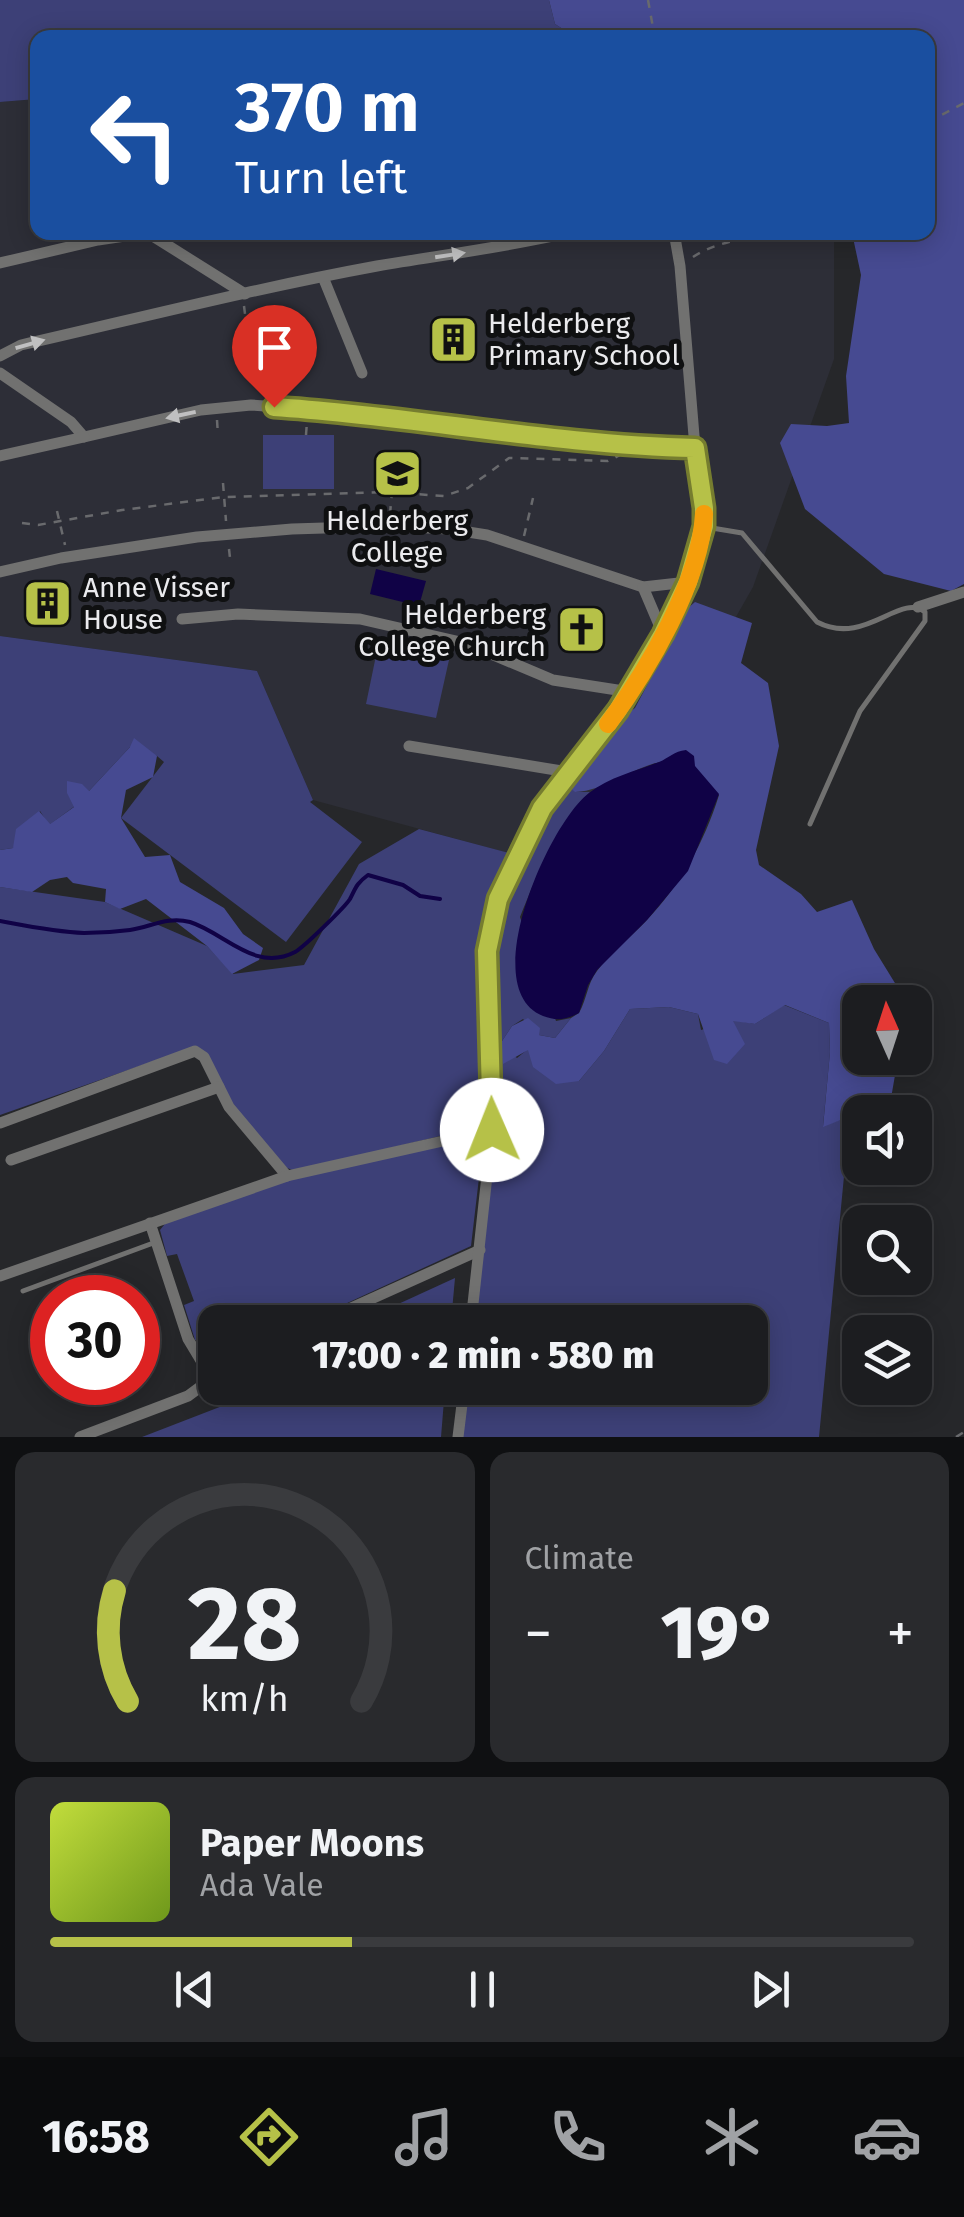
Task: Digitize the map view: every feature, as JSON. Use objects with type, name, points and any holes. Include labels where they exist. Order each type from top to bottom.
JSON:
[{"type":"street","points":[[0,263],[98,240]]},
{"type":"street","points":[[161,240],[243,294]]},
{"type":"street","points":[[0,356],[20,345],[243,294],[539,240]]},
{"type":"street","points":[[474,1305],[492,1130],[487,951],[492,923],[516,857],[542,808],[601,734],[663,634],[688,582],[704,526],[675,240]]},
{"type":"street","points":[[323,277],[362,374]]},
{"type":"street","points":[[0,373],[71,422],[84,437]]},
{"type":"street","points":[[0,456],[201,410],[250,405],[378,414],[641,446],[695,448]]},
{"type":"street","points":[[0,572],[61,558],[197,537],[334,526],[450,529],[522,546],[643,586],[688,582]]},
{"type":"street","points":[[643,586],[663,634]]},
{"type":"street","points":[[918,606],[964,592]]},
{"type":"street","points":[[182,618],[238,614],[360,619],[465,643],[553,680],[630,692]]},
{"type":"street","points":[[409,746],[568,772]]},
{"type":"street","points":[[0,1122],[192,1052],[204,1058],[229,1107],[288,1176]]},
{"type":"street","points":[[11,1160],[219,1087]]},
{"type":"street","points":[[0,1276],[288,1176],[492,1130]]},
{"type":"street","points":[[150,1223],[188,1340],[198,1352]]},
{"type":"street","points":[[358,1305],[480,1250]]},
{"type":"street","points":[[80,1437],[198,1389]]},
{"type":"street","points":[[458,1437],[462,1405]]},
{"type":"lane","points":[[704,526],[742,533],[817,622],[834,630],[864,627],[896,610],[918,606],[925,612],[926,621],[860,711],[810,824]]},
{"type":"lane","points":[[22,1291],[157,1241]]},
{"type":"path","points":[[648,0],[654,30]]},
{"type":"path","points":[[935,118],[964,103]]},
{"type":"path","points":[[680,266],[706,248],[734,240]]},
{"type":"path","points":[[243,294],[252,369],[244,370]]},
{"type":"path","points":[[216,414],[218,434]]},
{"type":"path","points":[[22,523],[38,525],[224,498],[392,492],[453,494],[468,488],[509,458],[608,461],[641,446]]},
{"type":"path","points":[[390,515],[393,480]]},
{"type":"path","points":[[223,483],[226,522]]},
{"type":"path","points":[[522,546],[533,498]]},
{"type":"path","points":[[56,511],[66,549]]},
{"type":"path","points":[[956,1437],[964,1432]]},
{"type":"shaded area","points":[[0,0],[549,0],[555,24],[564,30],[30,30],[30,100],[0,102]]},
{"type":"shaded area","points":[[549,0],[964,0],[964,584],[951,591],[884,574],[805,509],[780,443],[791,424],[849,423],[846,376],[861,275],[854,240],[935,240],[935,30],[564,30],[555,24]]},
{"type":"shaded area","name":"Helderberg College","points":[[30,100],[30,240],[834,240],[834,359],[753,587],[589,875],[313,800],[257,671],[0,636],[0,102]]},
{"type":"shaded area","points":[[263,435],[334,435],[334,489],[263,489]]},
{"type":"shaded area","points":[[376,569],[426,581],[419,606],[370,594]]},
{"type":"shaded area","points":[[695,602],[752,623],[741,663],[768,683],[779,746],[756,850],[759,865],[801,894],[817,912],[852,900],[874,949],[896,985],[842,985],[842,1075],[895,1075],[892,1095],[842,1095],[842,1120],[823,1127],[829,1023],[785,1005],[755,1024],[733,1021],[745,1044],[727,1064],[714,1060],[698,1014],[669,1007],[630,1009],[604,1051],[579,1081],[556,1084],[533,1067],[528,1050],[503,1064],[500,1044],[512,1026],[528,1018],[540,1028],[539,1035],[555,1038],[579,1013],[597,971],[670,892],[706,830],[719,795],[660,762],[586,791],[575,792],[568,786],[573,770],[601,734],[635,708],[688,608]]},
{"type":"shaded area","points":[[0,636],[257,671],[313,800],[310,802],[362,842],[286,942],[121,818],[164,762],[130,747],[89,791],[68,794],[75,806],[49,825],[40,811],[13,848],[0,850]]},
{"type":"shaded area","points":[[378,646],[449,660],[436,718],[366,704]]},
{"type":"shaded area","points":[[134,738],[157,756],[153,777],[126,790],[121,818],[145,857],[170,855],[180,882],[224,908],[243,934],[263,948],[259,960],[232,974],[207,946],[146,899],[120,909],[105,902],[106,889],[73,883],[67,877],[50,880],[32,892],[0,887],[0,850],[13,848],[16,829],[39,811],[50,824],[74,807],[67,793],[67,781],[82,784],[89,791]]},
{"type":"shaded area","points":[[686,750],[719,794],[688,871],[597,970],[579,1013],[561,1019],[543,1016],[524,1000],[516,974],[517,941],[539,870],[555,837],[573,810],[597,787]]},
{"type":"shaded area","points":[[568,786],[576,792],[590,792],[558,835],[520,917],[556,1021],[571,1018],[555,1038],[539,1035],[523,1019],[512,1026],[500,1044],[517,1058],[528,1049],[579,1081],[604,1051],[630,1009],[669,1007],[698,1014],[701,1030],[733,1020],[755,1024],[784,1005],[829,1023],[823,1126],[842,1119],[843,1185],[819,1437],[462,1437],[465,1405],[768,1405],[768,1305],[475,1305],[494,1065],[499,1063],[497,951],[509,901],[541,830]]},
{"type":"shaded area","points":[[419,829],[513,854],[494,896],[485,1005],[486,1125],[295,1171],[279,1165],[232,1106],[194,1047],[0,1115],[0,887],[105,902],[207,946],[233,974],[304,965],[359,864]]},
{"type":"shaded area","points":[[484,1135],[471,1246],[343,1305],[198,1305],[198,1341],[195,1340],[184,1305],[194,1301],[177,1254],[167,1256],[160,1230],[168,1220],[288,1180]]},
{"type":"shaded area","points":[[455,1278],[453,1305],[396,1305]]},
{"type":"shaded area","points":[[225,1405],[444,1405],[441,1437],[142,1437]]},
{"type":"waterway","points":[[0,921],[84,933],[130,930],[182,920],[267,958],[295,952],[347,903],[368,875],[403,885],[420,896],[440,899]]},
{"type":"slow traffic","points":[[608,724],[663,634],[688,582],[704,514]]},
{"type":"place","name":"Helderberg Primary School","points":[[453,339]]},
{"type":"place","name":"Helderberg College","points":[[397,473]]},
{"type":"place","name":"Anne Visser House","points":[[48,603]]},
{"type":"place","name":"Helderberg College Church","points":[[581,630]]},
{"type":"route","points":[[274,407],[378,414],[641,446],[695,448],[704,526],[688,582],[663,634],[618,710],[542,808],[498,899],[487,951],[492,1130]]}]
